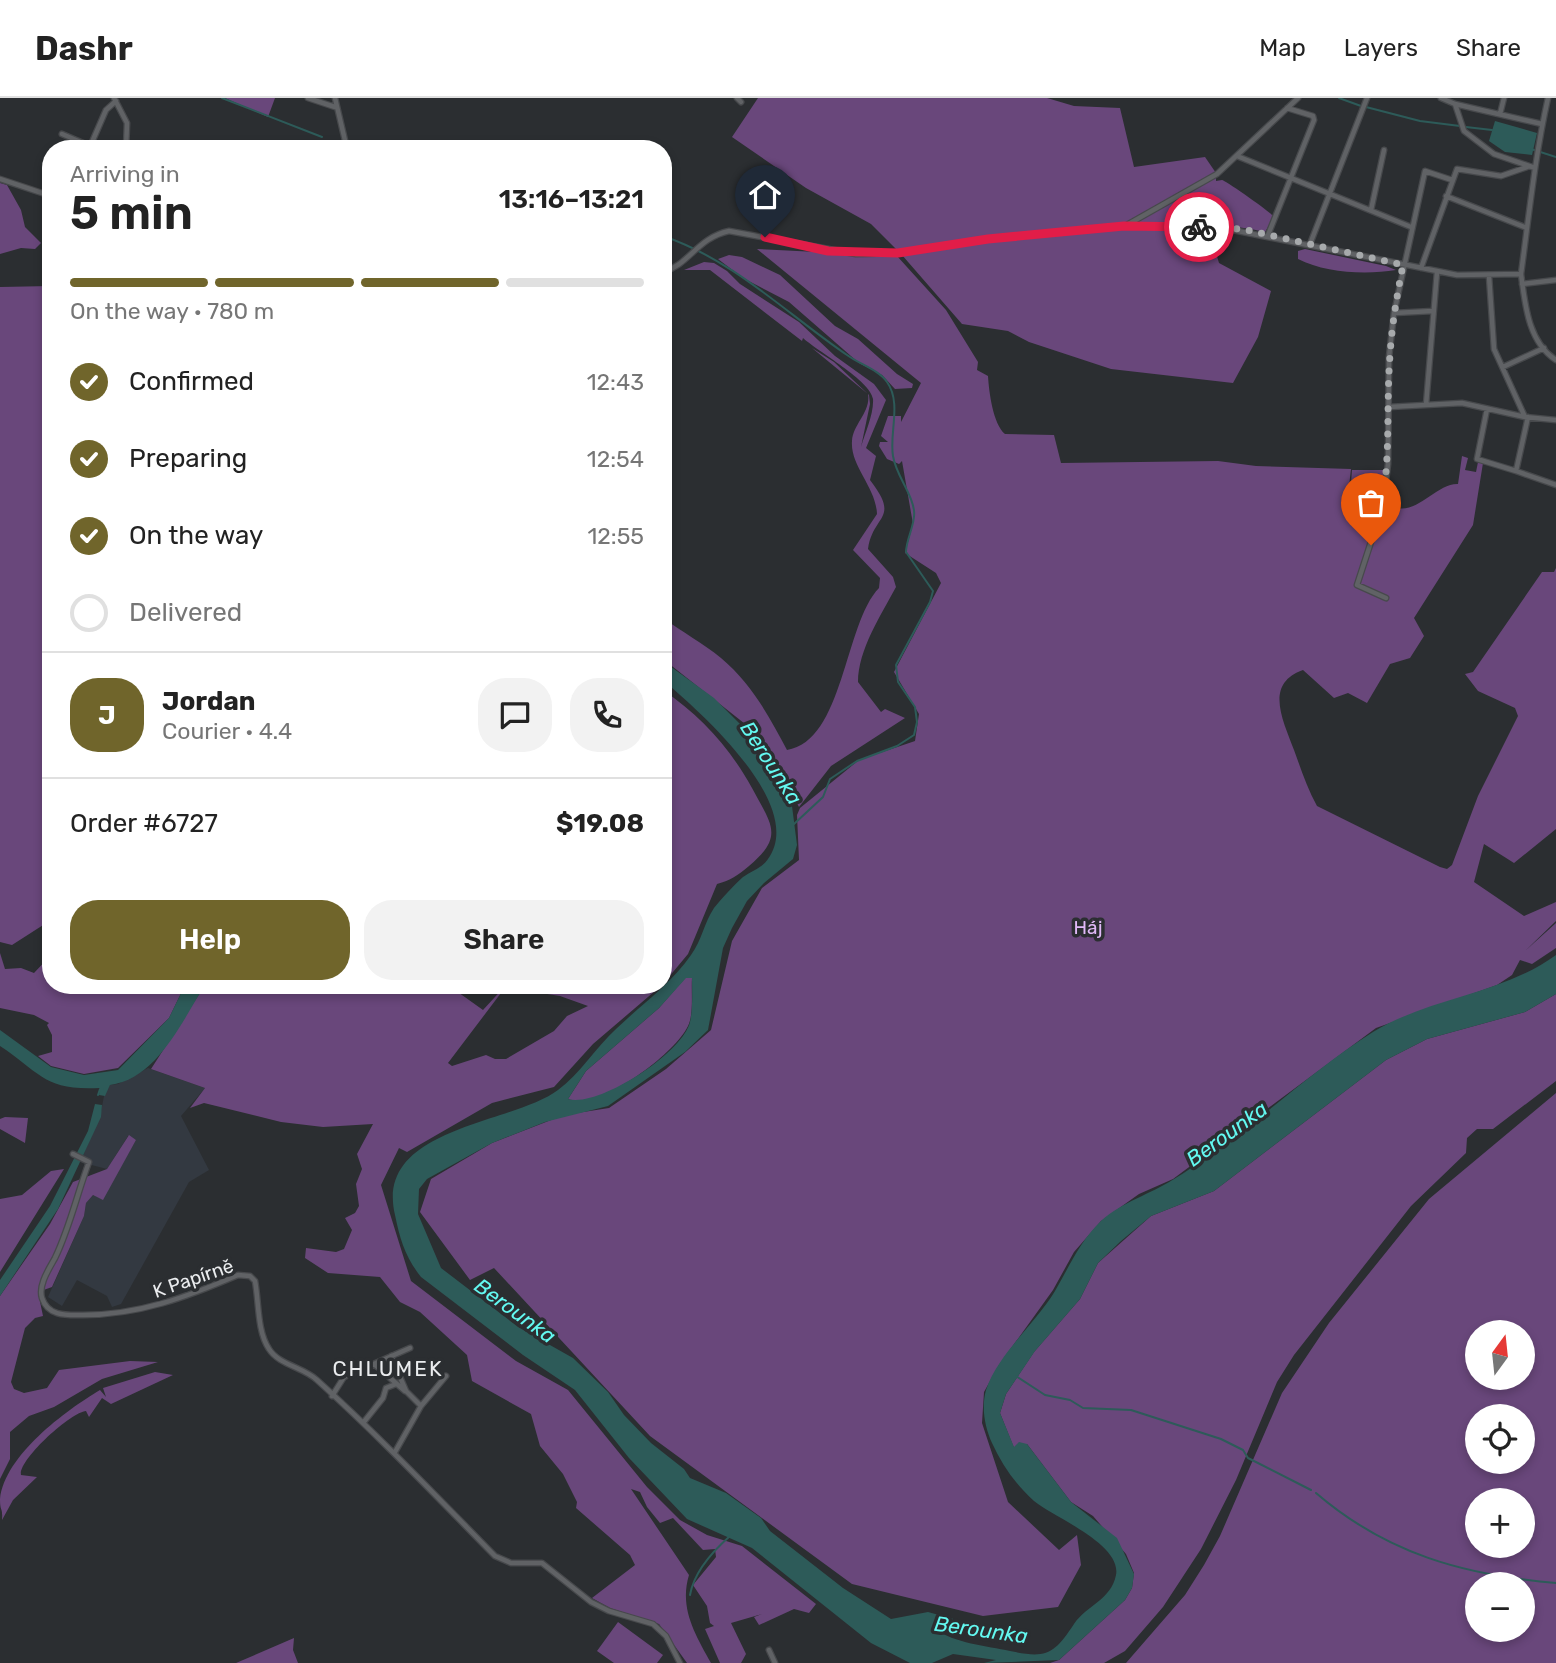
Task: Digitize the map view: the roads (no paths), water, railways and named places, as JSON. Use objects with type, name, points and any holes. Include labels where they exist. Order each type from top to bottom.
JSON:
[{"type":"street","points":[[309,98],[335,107]]},
{"type":"street","points":[[335,98],[344,140]]},
{"type":"street","points":[[1124,226],[1217,174],[1298,98]]},
{"type":"street","points":[[1310,244],[1367,98]]},
{"type":"street","points":[[1441,98],[1455,104],[1542,124]]},
{"type":"street","points":[[1500,115],[1503,98]]},
{"type":"street","points":[[1548,98],[1535,168],[1521,274],[1526,312],[1544,348],[1556,362]]},
{"type":"street","points":[[93,140],[106,110],[115,100],[127,123],[127,140]]},
{"type":"street","points":[[1455,104],[1464,131],[1494,154],[1535,168]]},
{"type":"street","points":[[1268,235],[1314,121],[1312,117],[1287,108]]},
{"type":"street","points":[[62,134],[75,140]]},
{"type":"street","points":[[1371,210],[1384,149]]},
{"type":"street","points":[[1237,156],[1411,227]]},
{"type":"street","points":[[1421,268],[1457,169],[1501,176],[1527,167]]},
{"type":"street","points":[[1386,598],[1357,585],[1382,506],[1388,464],[1394,313],[1424,171],[1452,180]]},
{"type":"street","points":[[0,179],[42,193]]},
{"type":"street","points":[[1447,195],[1527,228]]},
{"type":"street","points":[[672,268],[714,234],[729,231],[828,251],[877,254],[1124,226],[1218,227],[1268,235],[1437,272],[1489,276],[1521,274]]},
{"type":"street","points":[[1426,405],[1437,272]]},
{"type":"street","points":[[1489,276],[1494,349],[1526,417],[1517,471]]},
{"type":"street","points":[[1522,284],[1556,280]]},
{"type":"street","points":[[1394,313],[1433,311]]},
{"type":"street","points":[[1503,367],[1544,348]]},
{"type":"street","points":[[1389,407],[1462,403],[1526,417],[1556,420]]},
{"type":"street","points":[[1487,409],[1477,459],[1556,485]]},
{"type":"street","name":"K Papírně","points":[[73,1154],[89,1162],[68,1226],[43,1284],[43,1300],[54,1312],[62,1315],[113,1315],[160,1305],[238,1275],[247,1275],[255,1281],[263,1337],[269,1350],[277,1358],[310,1373],[395,1452],[501,1560],[511,1563],[542,1563],[591,1602],[648,1621],[659,1628],[678,1662]]},
{"type":"street","points":[[332,1396],[344,1377],[410,1348]]},
{"type":"street","points":[[391,1356],[406,1391]]},
{"type":"street","points":[[373,1364],[421,1406]]},
{"type":"street","points":[[395,1452],[421,1406],[446,1376]]},
{"type":"street","points":[[363,1423],[383,1398],[386,1388],[396,1384]]},
{"type":"street","points":[[769,1650],[775,1663]]},
{"type":"waterway","points":[[222,98],[322,137]]},
{"type":"waterway","points":[[1339,98],[1361,106]]},
{"type":"waterway","points":[[1366,107],[1420,121],[1460,126]]},
{"type":"waterway","points":[[1466,127],[1492,130]]},
{"type":"waterway","points":[[1531,149],[1556,157]]},
{"type":"waterway","points":[[672,239],[737,273],[847,355],[879,374],[887,382],[894,399],[893,456],[914,511],[906,552],[933,591],[930,602],[896,665],[898,682],[915,707],[917,722],[914,735],[897,746],[857,761],[830,779],[823,797],[794,824]]},
{"type":"waterway","points":[[98,1095],[100,1089],[103,1089]]},
{"type":"waterway","points":[[1016,1376],[1045,1395],[1070,1400],[1083,1408],[1131,1410],[1221,1439],[1243,1450],[1248,1458],[1311,1490]]},
{"type":"waterway","points":[[1316,1493],[1371,1532],[1428,1558],[1490,1574],[1556,1583]]},
{"type":"waterway","points":[[690,1595],[705,1562],[730,1536]]},
{"type":"district","name":"CHLUMEK","points":[[388,1369]]},
{"type":"water label","name":"Berounka","points":[[771,763]]},
{"type":"water label","name":"Berounka","points":[[1227,1134]]},
{"type":"water label","name":"Berounka","points":[[515,1311]]},
{"type":"water label","name":"Berounka","points":[[981,1630]]},
{"type":"park label","name":"Háj","points":[[1088,927]]}]
